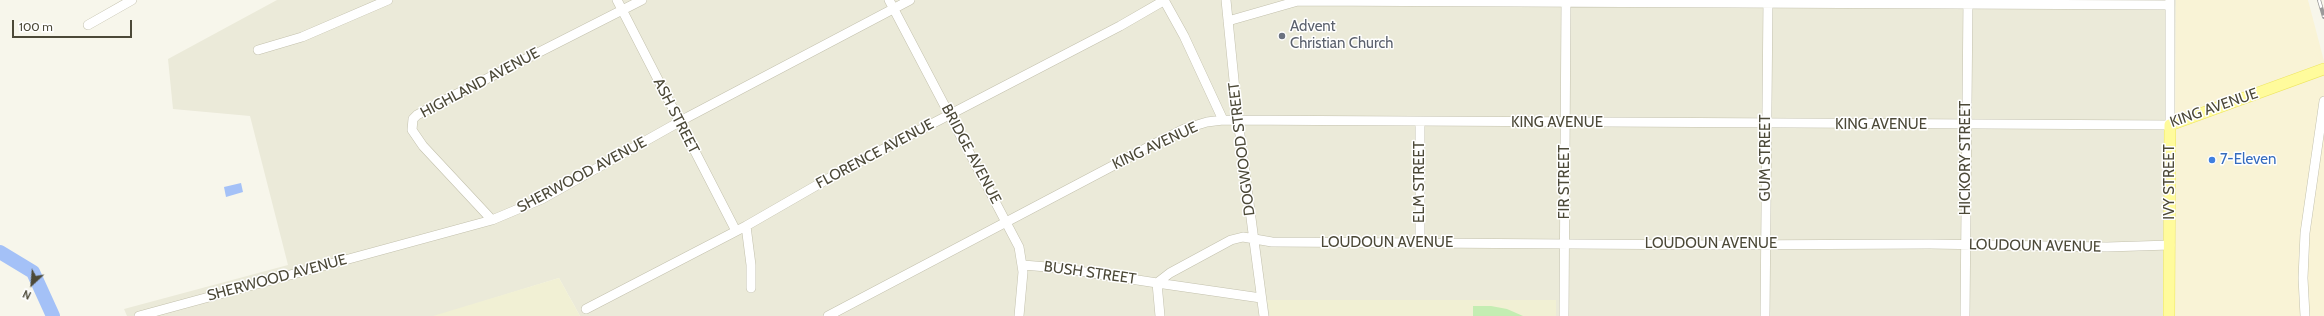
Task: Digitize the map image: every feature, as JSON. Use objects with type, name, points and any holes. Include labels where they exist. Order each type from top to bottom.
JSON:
[{"type":"main road","name":"KING AVENUE","points":[[2170,125],[2324,68]]},
{"type":"main road","name":"IVY STREET","points":[[2169,316],[2170,125]]},
{"type":"street","points":[[88,24],[132,0]]},
{"type":"street","points":[[258,50],[302,38],[388,0]]},
{"type":"street","name":"ASH STREET","points":[[616,0],[736,231]]},
{"type":"street","name":"HIGHLAND AVENUE","points":[[492,220],[423,146],[412,130],[413,120],[417,115],[439,102],[642,0]]},
{"type":"street","name":"SHERWOOD AVENUE","points":[[139,316],[492,220],[542,199],[892,4],[910,0]]},
{"type":"street","points":[[1164,0],[1184,36],[1222,120]]},
{"type":"street","name":"FLORENCE AVENUE","points":[[586,309],[746,226],[845,169],[1120,26],[1164,0]]},
{"type":"street","name":"DOGWOOD STREET","points":[[1226,0],[1238,120],[1264,316]]},
{"type":"street","points":[[1228,21],[1298,1],[2170,2]]},
{"type":"street","name":"FIR STREET","points":[[1564,316],[1566,1]]},
{"type":"street","name":"GUM STREET","points":[[1765,316],[1768,2]]},
{"type":"street","name":"HICKORY STREET","points":[[1965,316],[1968,2]]},
{"type":"street","name":"IVY STREET","points":[[2170,2],[2170,125]]},
{"type":"street","name":"BRIDGE AVENUE","points":[[892,4],[1019,247],[1023,265],[1020,316]]},
{"type":"street","points":[[2305,316],[2303,278],[2304,240],[2324,101]]},
{"type":"street","name":"KING AVENUE","points":[[828,316],[1006,221],[1184,129],[1222,120],[2170,125]]},
{"type":"street","name":"ELM STREET","points":[[1420,122],[1420,242]]},
{"type":"street","points":[[746,226],[751,265],[751,288]]},
{"type":"street","name":"BUSH STREET","points":[[1157,283],[1170,273],[1231,240],[1243,237],[1253,239]]},
{"type":"street","name":"LOUDOUN AVENUE","points":[[1253,239],[1272,242],[1965,244],[2107,247],[2170,245]]},
{"type":"street","name":"BUSH STREET","points":[[1023,265],[1059,268],[1261,298]]},
{"type":"street","points":[[1157,283],[1160,316]]},
{"type":"shaded area","points":[[277,0],[2176,0],[2174,316],[580,316],[559,278],[436,316],[127,316],[124,309],[288,265],[250,116],[173,109],[168,59]]},
{"type":"shaded area","points":[[2176,0],[2308,0],[2324,61],[2324,316],[2174,316]]},
{"type":"shaded area","points":[[559,278],[580,316],[433,316],[529,287]]},
{"type":"shaded area","points":[[1267,300],[1556,300],[1556,316],[1270,316]]},
{"type":"green space","points":[[1473,306],[1491,306],[1507,309],[1523,316],[1473,316]]},
{"type":"water","points":[[241,183],[243,192],[226,197],[224,187]]},
{"type":"waterway","points":[[0,252],[33,272],[53,316]]},
{"type":"railway","points":[[2319,0],[2324,17]]},
{"type":"place","name":"Advent Christian Church","points":[[1282,36]]},
{"type":"place","name":"7-Eleven","points":[[2212,160]]}]
